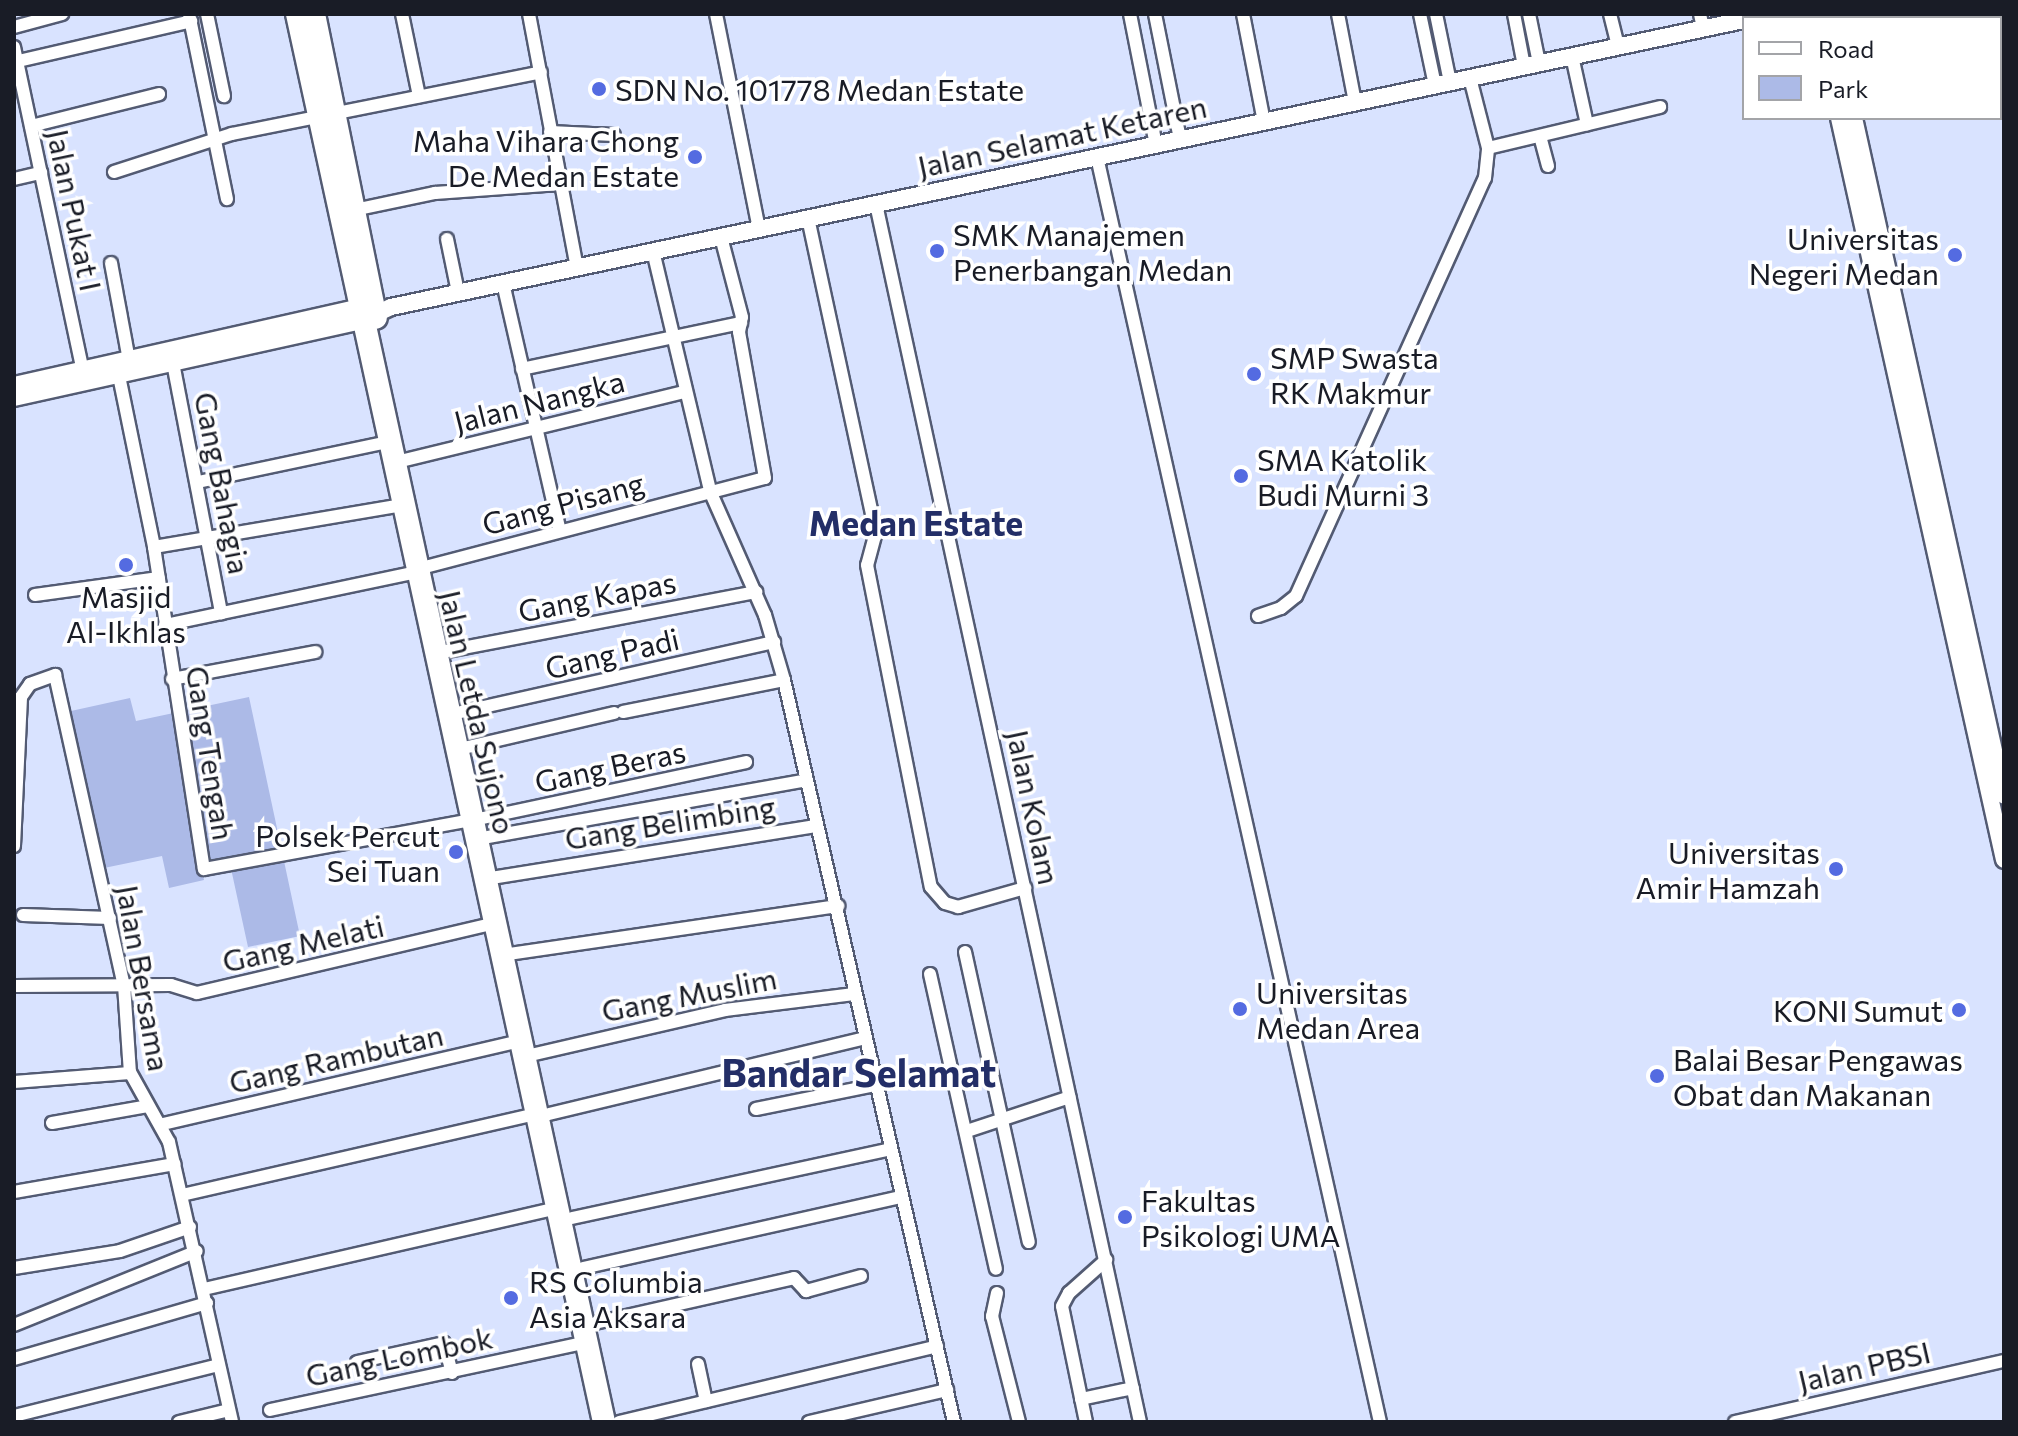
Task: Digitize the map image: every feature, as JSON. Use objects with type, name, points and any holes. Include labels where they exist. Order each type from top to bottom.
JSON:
[{"type":"highway","name":"Jalan Letda Sujono","points":[[297,14],[354,210],[372,311],[388,442],[402,505],[447,651],[491,878],[590,1333],[617,1422]]},
{"type":"highway","name":"Jalan Letda Sujono","points":[[314,14],[325,116],[405,460],[422,569],[481,825]]},
{"type":"highway","name":"Jalan Letda Sujono","points":[[491,878],[495,923],[508,954]]},
{"type":"highway","name":"Jalan Letda Sujono","points":[[565,1213],[583,1268],[604,1422]]},
{"type":"street","points":[[14,27],[62,14]]},
{"type":"street","points":[[207,14],[224,96]]},
{"type":"street","points":[[402,14],[419,96]]},
{"type":"street","points":[[529,14],[577,268]]},
{"type":"street","points":[[716,14],[759,229]]},
{"type":"street","points":[[1130,14],[1156,145]]},
{"type":"street","points":[[1155,14],[1180,139]]},
{"type":"street","points":[[1243,14],[1264,122]]},
{"type":"street","points":[[1338,14],[1355,102]]},
{"type":"street","points":[[1514,14],[1532,65]]},
{"type":"street","points":[[1529,14],[1532,65]]},
{"type":"street","points":[[1610,14],[1618,46]]},
{"type":"street","points":[[15,61],[190,17],[227,199]]},
{"type":"street","points":[[1437,17],[1442,84],[1421,18],[1437,17]]},
{"type":"street","name":"Jalan Selamat Ketaren","points":[[372,311],[1532,65],[1618,46],[1702,21],[1742,18]]},
{"type":"street","name":"Jalan Pukat I","points":[[14,47],[84,377]]},
{"type":"street","points":[[1572,56],[1587,124]]},
{"type":"street","points":[[114,172],[215,139],[541,72]]},
{"type":"street","points":[[1258,616],[1281,608],[1296,596],[1485,178],[1488,148],[1470,78]]},
{"type":"street","points":[[31,126],[159,94]]},
{"type":"street","points":[[1488,148],[1660,107]]},
{"type":"street","points":[[1840,120],[1882,277]]},
{"type":"street","points":[[1854,120],[1882,277],[1959,626],[2004,860]]},
{"type":"street","points":[[550,132],[614,135]]},
{"type":"street","points":[[1540,136],[1548,166]]},
{"type":"street","points":[[1097,157],[1380,1422]]},
{"type":"street","points":[[14,179],[41,173]]},
{"type":"street","points":[[354,210],[435,193],[560,184]]},
{"type":"street","name":"Jalan Kolam","points":[[876,204],[1140,1422]]},
{"type":"street","points":[[808,218],[876,532],[867,565],[931,887],[945,903],[958,907],[1025,888]]},
{"type":"street","points":[[522,369],[741,323],[721,237]]},
{"type":"street","points":[[447,239],[458,292]]},
{"type":"street","points":[[653,251],[684,392],[710,491],[756,592],[784,680],[954,1422]]},
{"type":"street","points":[[111,263],[129,360]]},
{"type":"street","points":[[503,283],[560,531]]},
{"type":"street","points":[[14,398],[129,360],[372,311]]},
{"type":"street","points":[[14,385],[119,376],[372,311]]},
{"type":"street","name":"Gang Pisang","points":[[165,625],[422,569],[766,476],[741,323]]},
{"type":"street","name":"Gang Bahagia","points":[[173,363],[221,613]]},
{"type":"street","name":"Gang Tengah","points":[[119,376],[154,547],[172,679],[205,870],[481,825]]},
{"type":"street","name":"Jalan Nangka","points":[[405,460],[684,392]]},
{"type":"street","points":[[198,482],[388,442]]},
{"type":"street","points":[[154,547],[208,535],[402,505]]},
{"type":"street","points":[[35,595],[159,578]]},
{"type":"street","name":"Gang Kapas","points":[[447,651],[756,592]]},
{"type":"street","points":[[1959,626],[2004,796]]},
{"type":"street","name":"Gang Padi","points":[[461,712],[774,642]]},
{"type":"street","points":[[172,679],[315,652]]},
{"type":"street","name":"Jalan Bersama","points":[[20,689],[55,675],[124,988],[130,1073],[148,1106],[163,1124],[175,1164],[197,1251],[230,1416]]},
{"type":"street","points":[[468,747],[618,712],[784,680]]},
{"type":"street","points":[[14,846],[20,689]]},
{"type":"street","name":"Gang Beras","points":[[481,825],[746,762]]},
{"type":"street","points":[[481,825],[807,780]]},
{"type":"street","name":"Gang Belimbing","points":[[491,878],[816,826]]},
{"type":"street","points":[[508,954],[838,906]]},
{"type":"street","points":[[23,915],[110,918]]},
{"type":"street","name":"Gang Melati","points":[[14,986],[124,988],[171,985],[186,994],[197,993],[495,923]]},
{"type":"street","points":[[965,952],[1029,1242]]},
{"type":"street","points":[[930,974],[996,1269]]},
{"type":"street","name":"Gang Muslim","points":[[528,1048],[725,1010],[854,994]]},
{"type":"street","points":[[182,1195],[865,1038]]},
{"type":"street","name":"Gang Rambutan","points":[[163,1124],[528,1048]]},
{"type":"street","points":[[14,1082],[130,1073]]},
{"type":"street","points":[[756,1109],[875,1085]]},
{"type":"street","points":[[967,1131],[1070,1097]]},
{"type":"street","points":[[52,1123],[148,1106]]},
{"type":"street","points":[[204,1289],[890,1149]]},
{"type":"street","points":[[14,1192],[175,1164]]},
{"type":"street","points":[[583,1268],[901,1197]]},
{"type":"street","points":[[14,1268],[120,1251],[190,1227]]},
{"type":"street","points":[[14,1325],[197,1251]]},
{"type":"street","points":[[1086,1422],[1062,1306],[1069,1293],[1106,1260]]},
{"type":"street","name":"Gang Lombok","points":[[270,1410],[452,1373],[794,1278],[806,1291],[861,1276]]},
{"type":"street","points":[[997,1293],[992,1316],[1019,1422]]},
{"type":"street","points":[[14,1359],[207,1303]]},
{"type":"street","points":[[357,1362],[444,1343],[452,1373]]},
{"type":"street","points":[[617,1422],[937,1346]]},
{"type":"street","name":"Jalan PBSI","points":[[1735,1422],[2004,1361]]},
{"type":"street","points":[[698,1364],[706,1401]]},
{"type":"street","points":[[14,1416],[219,1365]]},
{"type":"street","points":[[1081,1399],[1133,1388]]},
{"type":"street","points":[[809,1422],[947,1390]]},
{"type":"street","points":[[179,1422],[230,1416]]},
{"type":"green space","points":[[249,697],[300,936],[248,947],[230,864],[202,871],[204,880],[169,888],[162,856],[104,868],[71,711],[130,698],[136,721]]},
{"type":"place","name":"SDN No. 101778 Medan Estate","points":[[599,89]]},
{"type":"place","name":"Maha Vihara Chong De Medan Estate","points":[[695,157]]},
{"type":"place","name":"SMK Manajemen Penerbangan Medan","points":[[937,251]]},
{"type":"place","name":"Universitas Negeri Medan","points":[[1955,255]]},
{"type":"place","name":"SMP Swasta RK Makmur","points":[[1254,374]]},
{"type":"place","name":"SMA Katolik Budi Murni 3","points":[[1241,476]]},
{"type":"place","name":"Masjid Al-Ikhlas","points":[[126,565]]},
{"type":"place","name":"Polsek Percut Sei Tuan","points":[[456,852]]},
{"type":"place","name":"Universitas Amir Hamzah","points":[[1836,869]]},
{"type":"place","name":"Universitas Medan Area","points":[[1240,1009]]},
{"type":"place","name":"KONI Sumut","points":[[1959,1010]]},
{"type":"place","name":"Balai Besar Pengawas Obat dan Makanan","points":[[1657,1076]]},
{"type":"place","name":"Fakultas Psikologi UMA","points":[[1125,1217]]},
{"type":"place","name":"RS Columbia Asia Aksara","points":[[511,1298]]},
{"type":"district","name":"Medan Estate","points":[[916,523]]},
{"type":"district","name":"Bandar Selamat","points":[[859,1072]]}]
